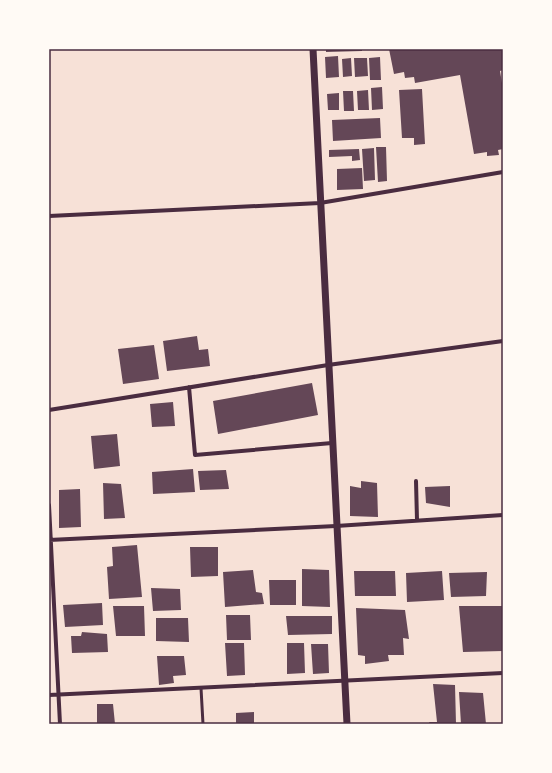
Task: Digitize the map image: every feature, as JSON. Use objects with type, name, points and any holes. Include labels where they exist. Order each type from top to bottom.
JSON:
[{"type":"street","points":[[313,49],[347,724]]},
{"type":"street","points":[[49,216],[320,203],[503,172]]},
{"type":"street","points":[[49,410],[164,390],[189,388],[328,365],[503,341]]},
{"type":"street","points":[[189,388],[195,455],[332,443]]},
{"type":"street","points":[[416,481],[417,520]]},
{"type":"street","points":[[49,505],[60,724]]},
{"type":"street","points":[[50,540],[336,526],[503,515]]},
{"type":"street","points":[[49,695],[503,673]]},
{"type":"lane","points":[[201,688],[203,724]]},
{"type":"building","points":[[326,49],[362,49],[362,51],[326,52]]},
{"type":"building","points":[[389,49],[502,49],[503,70],[500,71],[503,89],[503,149],[498,150],[499,155],[487,156],[487,152],[474,154],[460,75],[415,83],[414,77],[405,78],[404,72],[394,74]]},
{"type":"building","points":[[338,56],[339,77],[326,78],[325,57]]},
{"type":"building","points":[[380,57],[381,80],[370,80],[369,58]]},
{"type":"building","points":[[351,58],[352,76],[343,77],[342,59]]},
{"type":"building","points":[[354,58],[367,58],[368,76],[355,77]]},
{"type":"building","points":[[382,87],[383,109],[372,110],[371,88]]},
{"type":"building","points":[[422,89],[425,144],[414,145],[414,138],[402,138],[399,90]]},
{"type":"building","points":[[368,90],[369,110],[358,110],[357,91]]},
{"type":"building","points":[[343,91],[353,91],[354,111],[344,111]]},
{"type":"building","points":[[339,93],[339,110],[328,110],[327,94]]},
{"type":"building","points":[[380,118],[381,138],[333,141],[332,120]]},
{"type":"building","points":[[376,147],[386,147],[387,181],[378,182]]},
{"type":"building","points":[[374,148],[375,180],[364,181],[362,149]]},
{"type":"building","points":[[359,149],[360,160],[352,161],[352,156],[329,157],[329,150]]},
{"type":"building","points":[[362,168],[363,189],[337,190],[337,169]]},
{"type":"building","points":[[197,336],[199,350],[208,349],[210,366],[167,371],[163,341]]},
{"type":"building","points":[[154,345],[159,379],[123,384],[118,349]]},
{"type":"building","points":[[312,383],[318,415],[218,434],[213,401]]},
{"type":"building","points":[[173,402],[175,426],[152,427],[150,404]]},
{"type":"building","points":[[117,434],[120,466],[94,469],[91,436]]},
{"type":"building","points":[[193,469],[195,492],[153,494],[152,472]]},
{"type":"building","points":[[226,470],[229,489],[200,490],[198,471]]},
{"type":"building","points":[[361,481],[377,483],[378,517],[350,516],[350,486],[361,488]]},
{"type":"building","points":[[103,483],[121,484],[125,518],[104,519]]},
{"type":"building","points":[[450,486],[450,507],[426,503],[425,487]]},
{"type":"building","points":[[80,489],[81,527],[59,528],[59,490]]},
{"type":"building","points":[[137,545],[142,597],[109,599],[107,567],[113,566],[112,547]]},
{"type":"building","points":[[190,547],[218,547],[218,576],[191,577]]},
{"type":"building","points":[[302,569],[329,570],[330,607],[302,606]]},
{"type":"building","points":[[253,570],[256,592],[262,593],[264,604],[225,607],[223,572]]},
{"type":"building","points":[[354,571],[395,571],[396,596],[355,596]]},
{"type":"building","points":[[442,571],[444,600],[407,602],[406,573]]},
{"type":"building","points":[[487,572],[486,596],[451,597],[449,573]]},
{"type":"building","points":[[269,580],[296,580],[296,605],[270,605]]},
{"type":"building","points":[[151,588],[180,589],[181,610],[153,611]]},
{"type":"building","points":[[102,603],[103,625],[65,627],[63,605]]},
{"type":"building","points":[[113,606],[144,606],[145,636],[116,636]]},
{"type":"building","points":[[459,606],[503,606],[503,651],[463,652]]},
{"type":"building","points":[[356,608],[405,610],[409,639],[403,638],[404,655],[388,655],[389,661],[365,664],[365,656],[358,655]]},
{"type":"building","points":[[226,615],[250,615],[251,640],[227,640]]},
{"type":"building","points":[[286,616],[332,616],[332,634],[288,635]]},
{"type":"building","points":[[156,618],[188,618],[189,642],[156,641]]},
{"type":"building","points":[[82,632],[107,634],[108,652],[72,653],[71,636],[81,636]]},
{"type":"building","points":[[225,643],[244,643],[245,675],[227,676]]},
{"type":"building","points":[[287,643],[304,643],[305,673],[287,674]]},
{"type":"building","points":[[311,644],[328,644],[329,673],[313,674]]},
{"type":"building","points":[[157,656],[184,656],[186,675],[173,676],[174,683],[159,685]]},
{"type":"building","points":[[433,684],[455,685],[456,724],[430,724],[429,722],[437,722]]},
{"type":"building","points":[[459,692],[483,693],[486,724],[461,724]]},
{"type":"building","points":[[97,704],[113,704],[115,724],[97,724]]},
{"type":"building","points":[[254,712],[254,724],[236,724],[236,713]]}]
